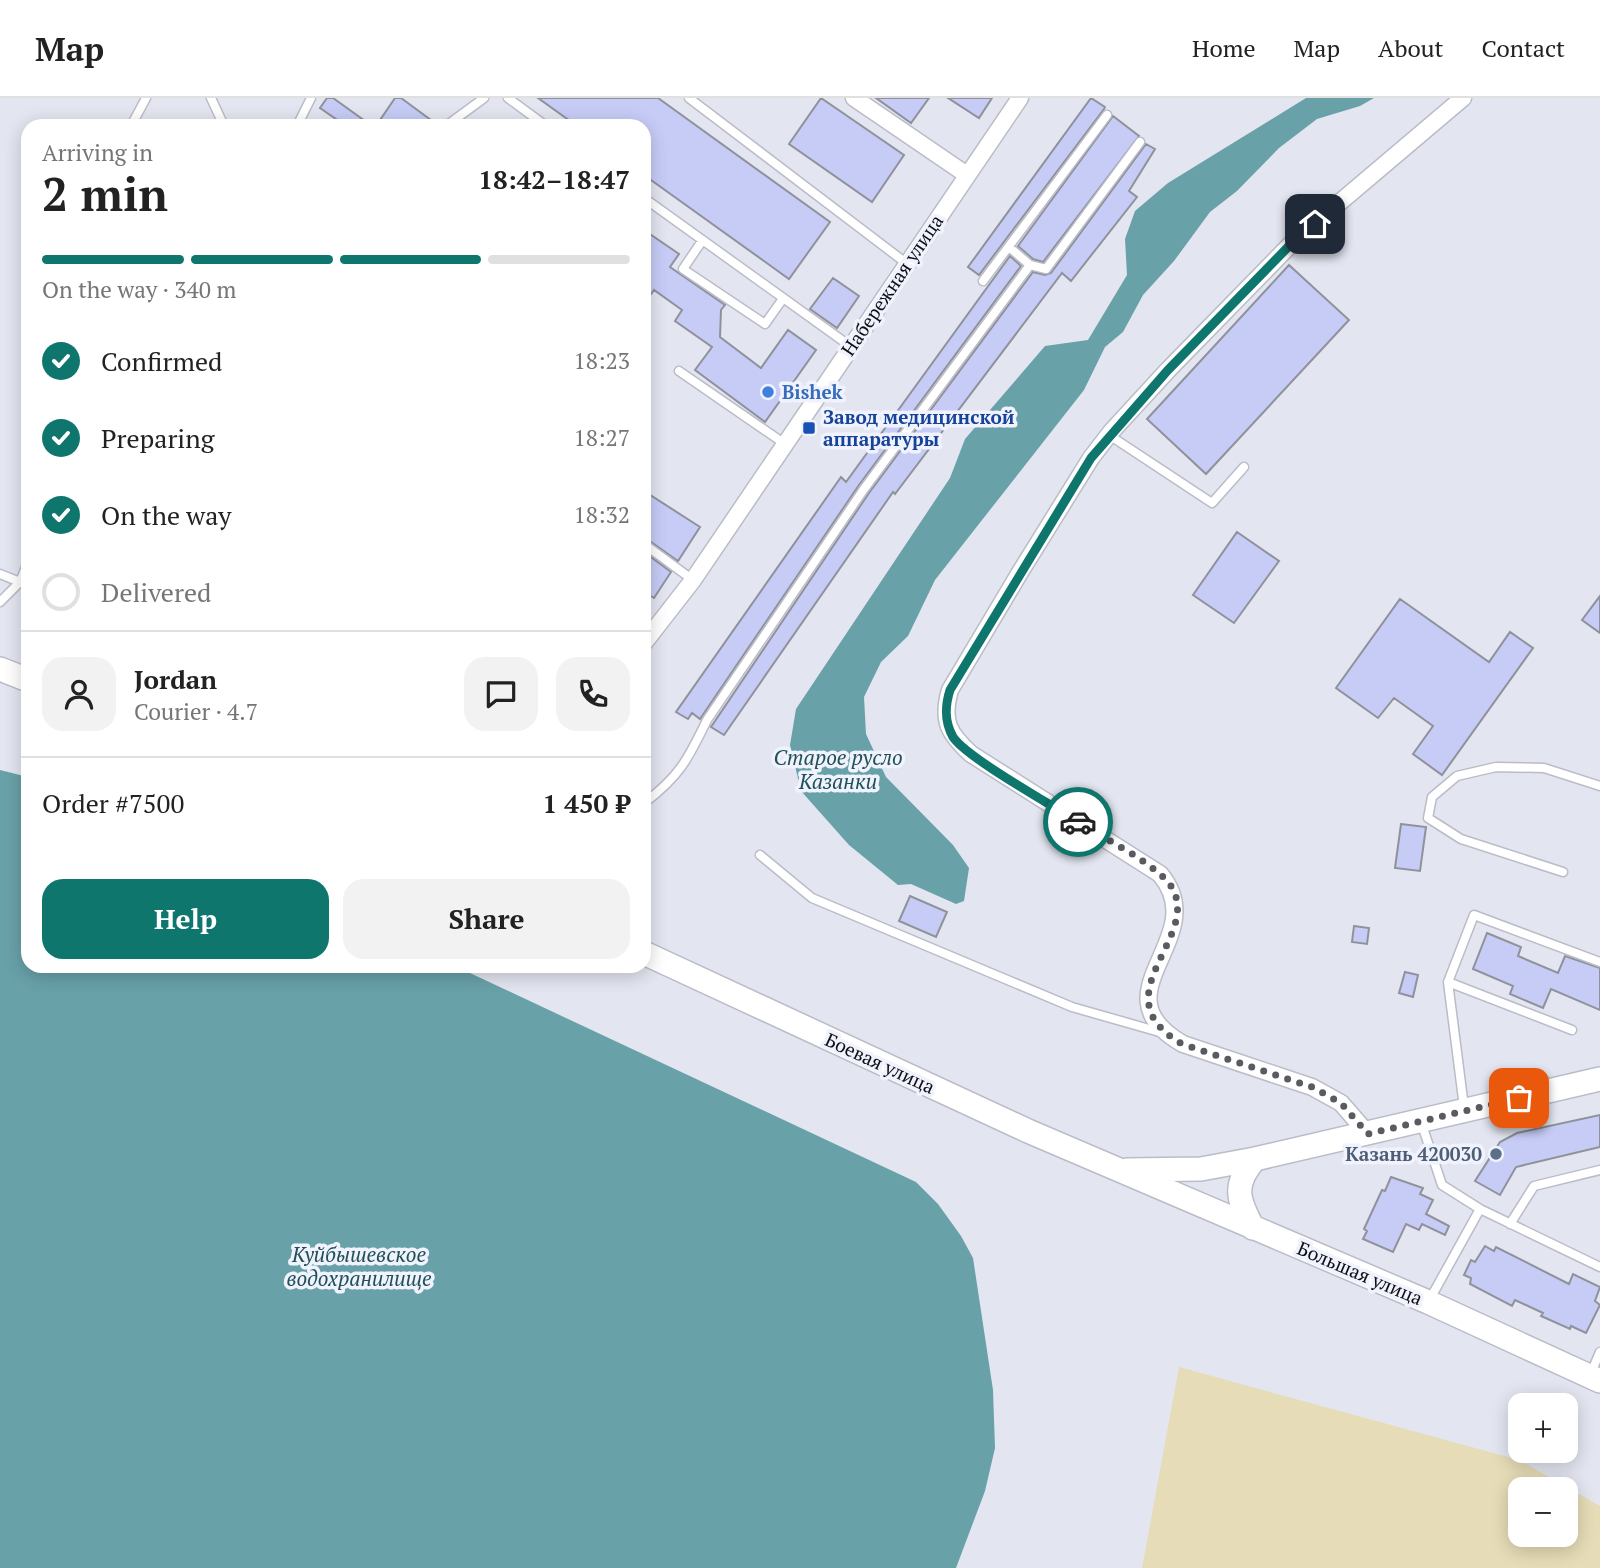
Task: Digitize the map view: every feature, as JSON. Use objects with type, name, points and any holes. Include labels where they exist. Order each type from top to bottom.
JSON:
[{"type":"main road","points":[[0,669],[21,677]]},
{"type":"main road","name":"Боевая улица","points":[[651,956],[1117,1171]]},
{"type":"main road","points":[[1117,1171],[1201,1169],[1368,1134],[1600,1079]]},
{"type":"main road","points":[[1253,1227],[1241,1204],[1239,1187],[1244,1171],[1255,1158]]},
{"type":"main road","name":"Большая улица","points":[[1117,1171],[1428,1302],[1595,1379]]},
{"type":"street","points":[[855,98],[967,175]]},
{"type":"street","name":"Набережная улица","points":[[651,634],[693,580],[1020,98]]},
{"type":"street","points":[[1368,1134],[1341,1103],[1312,1087],[1182,1044],[1164,1033],[1155,1021],[1148,1003],[1149,985],[1173,927],[1176,905],[1172,888],[1160,874],[971,754],[954,739],[948,725],[945,706],[950,690],[1018,574],[1091,458],[1109,435],[1168,370],[1293,242],[1463,98]]},
{"type":"lane","points":[[135,119],[146,98]]},
{"type":"lane","points":[[211,98],[221,119]]},
{"type":"lane","points":[[300,119],[311,98]]},
{"type":"lane","points":[[456,119],[484,98]]},
{"type":"lane","points":[[508,98],[536,119]]},
{"type":"lane","points":[[689,98],[906,263]]},
{"type":"lane","points":[[983,281],[1108,115]]},
{"type":"lane","points":[[1009,247],[1030,265],[1046,270],[1140,142]]},
{"type":"lane","points":[[651,203],[782,300],[850,346]]},
{"type":"lane","points":[[702,241],[683,269],[765,324],[782,300]]},
{"type":"lane","points":[[651,798],[668,785],[688,761],[707,720],[864,489],[1030,265]]},
{"type":"lane","points":[[679,371],[785,444]]},
{"type":"lane","points":[[1109,435],[1212,503],[1244,467]]},
{"type":"lane","points":[[651,549],[693,580]]},
{"type":"lane","points":[[0,574],[21,583]]},
{"type":"lane","points":[[0,602],[21,586]]},
{"type":"lane","points":[[1563,872],[1461,839],[1428,818],[1432,797],[1457,776],[1496,767],[1545,768],[1600,786]]},
{"type":"lane","points":[[760,855],[812,898],[1072,1007],[1164,1033]]},
{"type":"lane","points":[[1465,1111],[1448,982],[1474,915],[1600,962]]},
{"type":"lane","points":[[1448,982],[1572,1030]]},
{"type":"lane","points":[[1420,1122],[1442,1185],[1480,1209],[1600,1267]]},
{"type":"lane","points":[[1510,1224],[1534,1186],[1600,1170]]},
{"type":"lane","points":[[1428,1302],[1480,1209]]},
{"type":"lane","points":[[1595,1379],[1600,1352]]},
{"type":"sand","points":[[1179,1367],[1508,1457],[1508,1463],[1524,1463],[1549,1477],[1508,1477],[1508,1547],[1578,1547],[1578,1494],[1600,1506],[1600,1568],[1142,1568]]},
{"type":"water","name":"Старое русло Казанки","points":[[1306,98],[1374,98],[1360,106],[1317,119],[1279,148],[1237,191],[1210,212],[1174,261],[1143,295],[1123,332],[1105,347],[1084,390],[935,580],[908,636],[881,662],[864,697],[866,734],[886,777],[953,845],[969,868],[964,901],[956,904],[911,884],[898,885],[849,845],[801,791],[790,745],[796,709],[950,478],[965,439],[1045,346],[1088,340],[1127,275],[1125,239],[1135,211],[1168,183]]},
{"type":"water","name":"Куйбышевское водохранилище","points":[[0,770],[21,775],[21,973],[470,973],[916,1182],[938,1204],[973,1258],[993,1390],[995,1448],[985,1491],[956,1568],[0,1568]]},
{"type":"building","points":[[327,98],[333,98],[362,119],[336,119],[320,108]]},
{"type":"building","points":[[395,98],[401,98],[430,119],[381,119]]},
{"type":"building","points":[[538,98],[658,98],[830,222],[789,279],[651,180],[651,119],[567,119]]},
{"type":"building","points":[[821,98],[904,155],[872,202],[789,144]]},
{"type":"building","points":[[876,98],[929,98],[911,123]]},
{"type":"building","points":[[948,98],[992,98],[979,118]]},
{"type":"building","points":[[1091,98],[1105,107],[1104,109],[979,275],[968,267]]},
{"type":"building","points":[[1113,116],[1139,136],[1043,262],[1033,259],[1018,246]]},
{"type":"building","points":[[1146,144],[1155,149],[1129,191],[1137,197],[1071,281],[1062,273],[895,494],[893,492],[724,735],[711,727],[869,493],[1033,272],[1045,275],[1051,273]]},
{"type":"building","points":[[651,235],[679,254],[670,267],[725,305],[721,310],[720,337],[761,368],[788,330],[816,350],[765,422],[695,370],[712,347],[675,321],[682,310],[654,290],[651,294]]},
{"type":"building","points":[[1010,256],[1021,266],[859,485],[700,719],[692,713],[688,719],[676,712],[841,477],[846,482]]},
{"type":"building","points":[[1289,265],[1349,320],[1206,474],[1147,419]]},
{"type":"building","points":[[833,278],[859,296],[837,328],[810,309]]},
{"type":"building","points":[[651,496],[700,527],[678,561],[651,542]]},
{"type":"building","points":[[1237,532],[1279,561],[1234,623],[1193,595]]},
{"type":"building","points":[[651,557],[671,572],[654,598],[651,596]]},
{"type":"building","points":[[1600,596],[1600,633],[1582,620]]},
{"type":"building","points":[[1400,599],[1489,662],[1510,632],[1533,648],[1442,775],[1413,754],[1433,726],[1394,698],[1378,718],[1336,688]]},
{"type":"building","points":[[1401,824],[1426,827],[1420,871],[1395,868]]},
{"type":"building","points":[[910,896],[947,912],[936,937],[899,921]]},
{"type":"building","points":[[1354,926],[1369,928],[1367,944],[1352,942]]},
{"type":"building","points":[[1487,933],[1521,947],[1518,956],[1558,973],[1565,956],[1600,968],[1600,1010],[1551,989],[1543,1008],[1510,994],[1513,986],[1473,969]]},
{"type":"building","points":[[1405,972],[1418,975],[1413,997],[1399,993]]},
{"type":"building","points":[[1600,1115],[1600,1147],[1516,1167],[1500,1195],[1475,1181],[1500,1142],[1517,1133]]},
{"type":"building","points":[[1391,1177],[1423,1188],[1420,1194],[1433,1200],[1426,1214],[1449,1226],[1445,1235],[1422,1224],[1419,1230],[1406,1224],[1393,1252],[1363,1239],[1367,1231],[1364,1229]]},
{"type":"building","points":[[1485,1246],[1494,1251],[1496,1247],[1569,1284],[1573,1274],[1600,1287],[1595,1301],[1600,1305],[1586,1333],[1541,1316],[1543,1313],[1515,1300],[1512,1306],[1470,1284],[1471,1278],[1464,1275],[1471,1260],[1475,1262]]},
{"type":"way so far","points":[[1078,822],[1160,874],[1172,888],[1176,905],[1173,927],[1149,985],[1148,1003],[1155,1021],[1164,1033],[1182,1044],[1312,1087],[1341,1103],[1368,1134],[1519,1098]]},
{"type":"place","name":"Bishek","points":[[768,392]]},
{"type":"place","name":"Завод медицинской аппаратуры","points":[[809,428]]},
{"type":"place","name":"Казань 420030","points":[[1496,1154]]},
{"type":"route","points":[[1078,822],[971,754],[954,739],[948,725],[945,706],[950,690],[1018,574],[1091,458],[1109,435],[1168,370],[1293,242],[1315,224]]}]
